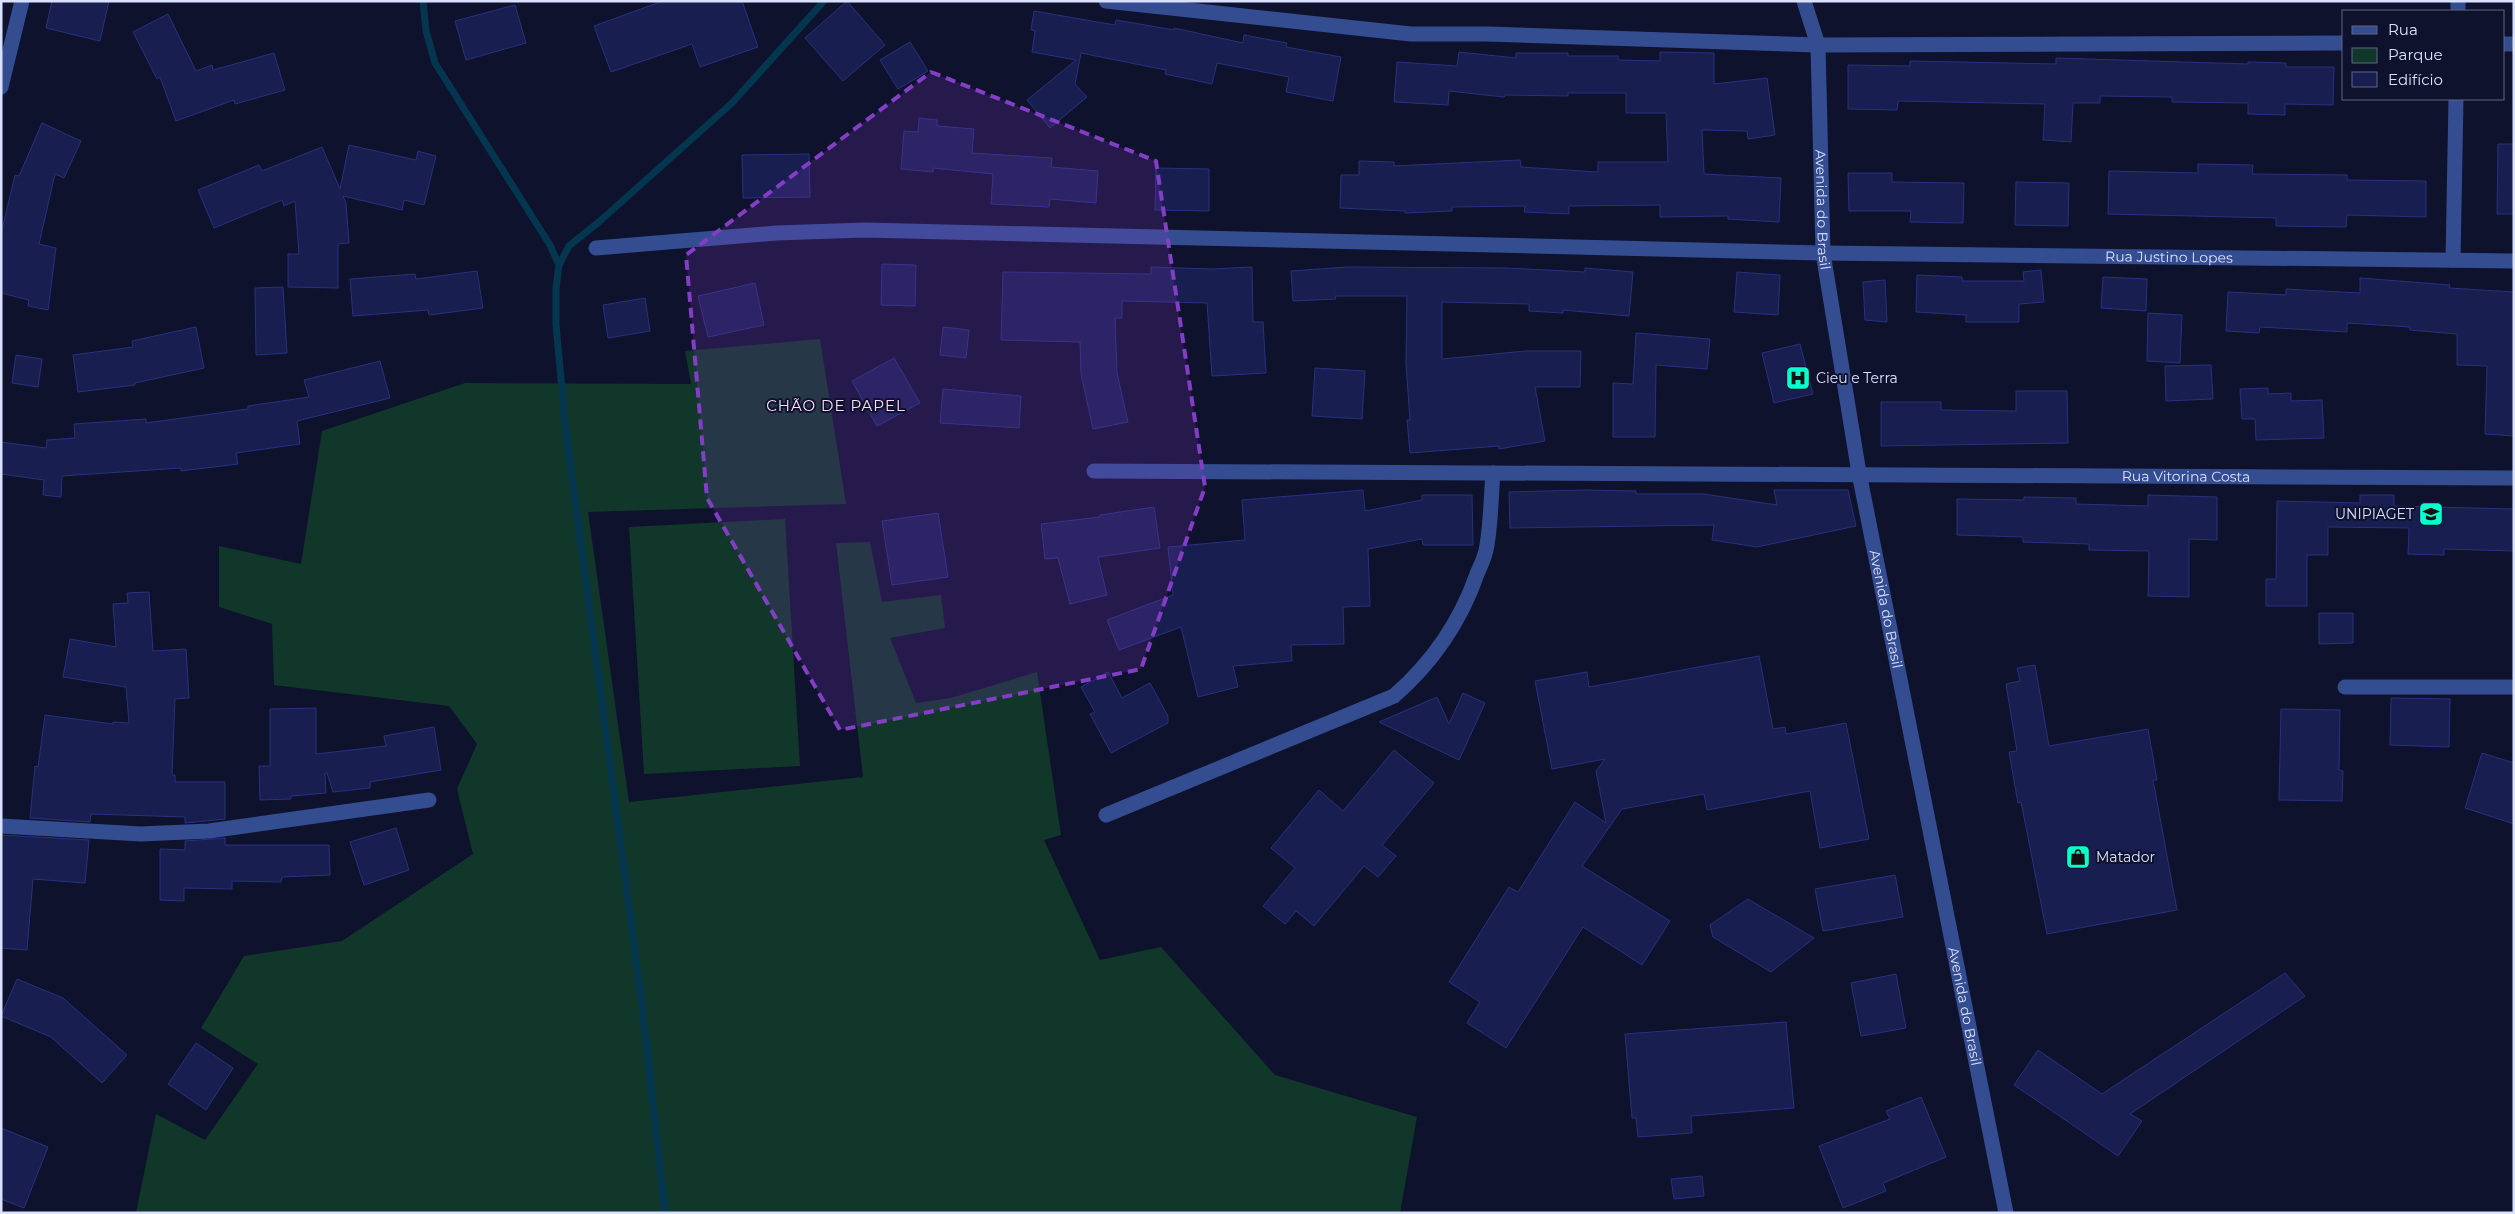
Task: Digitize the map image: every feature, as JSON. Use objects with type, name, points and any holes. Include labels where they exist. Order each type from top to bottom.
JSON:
[{"type":"street","points":[[1,87],[22,1]]},
{"type":"street","points":[[1106,1],[1411,34],[1487,34],[1818,45],[2342,43]]},
{"type":"street","name":"Avenida do Brasil","points":[[1804,1],[1818,45],[1823,253],[1859,473],[2006,1213]]},
{"type":"street","points":[[2453,260],[2456,100]]},
{"type":"street","name":"Rua Justino Lopes","points":[[596,248],[776,233],[865,230],[1823,253],[2514,261]]},
{"type":"street","name":"Rua Vitorina Costa","points":[[1094,471],[1859,473],[2514,478]]},
{"type":"street","points":[[1106,815],[1394,696],[1415,678],[1437,652],[1457,622],[1474,582],[1487,547],[1493,472]]},
{"type":"street","points":[[2346,687],[2514,687]]},
{"type":"street","points":[[1,826],[141,834],[209,831],[429,800]]},
{"type":"highlighted area","points":[[931,72],[1156,161],[1205,487],[1141,669],[840,730],[707,498],[686,255]]},
{"type":"green space","points":[[820,339],[846,504],[588,512],[629,802],[863,777],[836,543],[870,542],[882,602],[941,595],[945,628],[890,638],[916,703],[951,698],[1037,672],[1061,835],[1044,840],[1100,960],[1161,947],[1275,1075],[1417,1117],[1400,1213],[136,1213],[156,1114],[205,1140],[258,1064],[201,1028],[244,956],[342,941],[473,854],[457,789],[477,744],[449,706],[274,685],[272,624],[219,607],[219,546],[301,564],[322,431],[465,383],[691,384],[685,351]]},
{"type":"green space","points":[[785,519],[800,766],[644,774],[629,527]]},
{"type":"building","points":[[52,1],[109,1],[100,41],[46,28]]},
{"type":"building","points":[[663,1],[742,1],[758,47],[700,67],[692,44],[611,72],[594,26]]},
{"type":"building","points":[[847,1],[885,45],[843,81],[805,38]]},
{"type":"building","points":[[515,5],[526,43],[466,60],[455,21]]},
{"type":"building","points":[[1034,11],[1115,25],[1116,20],[1174,30],[1174,28],[1243,43],[1244,35],[1287,43],[1286,47],[1341,57],[1333,101],[1286,92],[1289,77],[1217,63],[1212,84],[1165,74],[1166,70],[1081,53],[1075,84],[1087,97],[1050,128],[1027,100],[1076,60],[1032,52],[1035,31],[1031,30]]},
{"type":"building","points":[[168,14],[196,71],[212,65],[213,70],[274,53],[285,90],[235,104],[234,100],[176,121],[160,77],[157,79],[133,32]]},
{"type":"building","points":[[910,42],[928,71],[898,89],[880,60]]},
{"type":"building","points":[[1459,52],[1516,58],[1516,53],[1568,53],[1568,56],[1618,56],[1618,60],[1660,61],[1660,52],[1714,53],[1714,84],[1767,78],[1775,135],[1748,139],[1747,131],[1702,130],[1704,174],[1781,178],[1779,222],[1728,219],[1728,216],[1660,217],[1660,205],[1569,206],[1569,214],[1524,212],[1525,206],[1452,207],[1452,211],[1405,213],[1405,211],[1340,208],[1341,175],[1359,175],[1359,161],[1394,162],[1394,166],[1520,160],[1521,167],[1598,172],[1598,162],[1668,162],[1666,113],[1626,113],[1626,93],[1568,93],[1568,96],[1505,95],[1504,97],[1449,91],[1448,105],[1394,102],[1397,62],[1457,66]]},
{"type":"building","points":[[2056,58],[2248,64],[2248,62],[2286,63],[2286,67],[2334,67],[2333,105],[2285,104],[2285,115],[2248,114],[2248,103],[2172,102],[2172,97],[2100,96],[2100,103],[2073,103],[2071,142],[2043,140],[2045,104],[1898,101],[1897,110],[1848,109],[1848,65],[1910,66],[1910,61],[2056,64]]},
{"type":"building","points":[[919,118],[937,120],[937,126],[974,129],[972,153],[1052,158],[1051,167],[1098,171],[1096,203],[1050,199],[1049,207],[991,204],[993,174],[933,168],[933,172],[901,169],[904,131],[918,132]]},
{"type":"building","points":[[42,123],[81,141],[64,178],[55,174],[39,244],[56,248],[48,310],[28,306],[29,300],[1,293],[1,234],[15,175],[19,176]]},
{"type":"building","points":[[2498,144],[2514,144],[2514,214],[2497,214]]},
{"type":"building","points":[[349,145],[416,160],[418,151],[436,156],[424,205],[404,200],[402,210],[343,196],[346,203],[349,243],[338,244],[338,288],[288,287],[288,254],[299,254],[295,201],[284,206],[282,200],[214,228],[198,190],[259,165],[262,171],[322,147],[340,189]]},
{"type":"building","points":[[809,154],[810,197],[743,198],[742,155]]},
{"type":"building","points":[[2198,164],[2253,165],[2252,174],[2347,175],[2347,180],[2426,181],[2426,217],[2347,215],[2346,227],[2276,226],[2276,218],[2108,214],[2109,171],[2198,173]]},
{"type":"building","points":[[1156,168],[1209,169],[1209,211],[1155,210]]},
{"type":"building","points":[[1848,173],[1892,173],[1892,182],[1964,183],[1963,223],[1910,222],[1911,211],[1849,211]]},
{"type":"building","points":[[2016,182],[2069,183],[2068,226],[2015,225]]},
{"type":"building","points":[[882,264],[916,265],[915,306],[881,305]]},
{"type":"building","points":[[1151,267],[1211,269],[1252,267],[1253,322],[1263,322],[1266,373],[1212,376],[1207,303],[1122,301],[1122,318],[1115,318],[1117,373],[1128,422],[1093,429],[1081,374],[1080,342],[1001,340],[1003,272],[1151,274]]},
{"type":"building","points":[[1347,267],[1507,268],[1585,272],[1585,268],[1633,272],[1629,316],[1563,310],[1563,313],[1529,311],[1529,304],[1442,302],[1442,359],[1525,351],[1581,351],[1580,387],[1535,387],[1545,441],[1499,449],[1499,446],[1410,453],[1407,420],[1410,420],[1406,364],[1407,296],[1335,296],[1336,299],[1293,301],[1291,271]]},
{"type":"building","points":[[2041,270],[2044,302],[2019,304],[2019,322],[1966,322],[1966,315],[1916,312],[1917,275],[1962,277],[1962,281],[2024,281],[2023,272]]},
{"type":"building","points":[[477,271],[483,308],[429,315],[428,310],[353,316],[350,279],[415,274],[416,279]]},
{"type":"building","points":[[1737,272],[1780,275],[1778,315],[1734,312]]},
{"type":"building","points":[[2103,277],[2147,279],[2146,311],[2101,308]]},
{"type":"building","points":[[2360,278],[2450,285],[2449,288],[2514,292],[2514,436],[2485,434],[2487,366],[2457,365],[2457,334],[2410,330],[2410,327],[2347,323],[2347,332],[2260,327],[2259,333],[2226,331],[2228,292],[2286,295],[2286,289],[2360,293]]},
{"type":"building","points":[[1885,280],[1887,322],[1865,320],[1863,282]]},
{"type":"building","points":[[755,283],[764,325],[708,337],[698,296]]},
{"type":"building","points":[[283,287],[287,353],[256,355],[255,288]]},
{"type":"building","points":[[645,298],[650,331],[608,338],[603,305]]},
{"type":"building","points":[[2148,313],[2182,315],[2180,363],[2147,361]]},
{"type":"building","points":[[196,327],[204,368],[135,383],[135,385],[78,392],[73,355],[133,347],[132,341]]},
{"type":"building","points":[[943,327],[969,330],[966,358],[940,355]]},
{"type":"building","points":[[1636,333],[1710,339],[1707,369],[1656,365],[1655,437],[1613,437],[1613,383],[1633,384]]},
{"type":"building","points":[[1800,344],[1813,394],[1774,403],[1762,353]]},
{"type":"building","points":[[16,355],[42,359],[38,387],[12,383]]},
{"type":"building","points":[[894,358],[920,403],[877,426],[852,381]]},
{"type":"building","points":[[380,361],[390,398],[297,421],[300,444],[236,453],[238,464],[181,471],[181,468],[62,476],[61,497],[43,495],[44,480],[1,474],[1,442],[46,448],[47,440],[75,438],[74,424],[146,419],[146,423],[248,409],[248,406],[309,397],[304,380]]},
{"type":"building","points":[[2211,365],[2213,399],[2166,401],[2165,366]]},
{"type":"building","points":[[1315,368],[1365,371],[1362,419],[1312,416]]},
{"type":"building","points":[[2268,388],[2268,394],[2291,393],[2291,401],[2322,400],[2324,438],[2256,440],[2255,419],[2242,419],[2240,389]]},
{"type":"building","points":[[943,389],[1021,396],[1019,428],[940,423]]},
{"type":"building","points":[[2016,391],[2067,391],[2068,443],[1881,446],[1881,402],[1941,402],[1941,410],[2016,411]]},
{"type":"building","points":[[1363,490],[1365,511],[1422,500],[1422,495],[1472,495],[1473,545],[1423,545],[1422,539],[1368,549],[1370,606],[1343,607],[1344,644],[1291,645],[1292,661],[1233,666],[1238,687],[1198,697],[1181,627],[1119,650],[1107,620],[1173,595],[1168,547],[1245,540],[1242,500]]},
{"type":"building","points":[[1774,490],[1848,490],[1856,526],[1757,547],[1712,540],[1714,525],[1510,528],[1509,492],[1636,491],[1636,494],[1704,494],[1777,505]]},
{"type":"building","points":[[2148,495],[2217,497],[2217,540],[2189,539],[2189,597],[2148,596],[2149,551],[2089,550],[2089,544],[2023,542],[2023,537],[1957,535],[1957,499],[2024,500],[2024,497],[2076,498],[2076,504],[2148,506]]},
{"type":"building","points":[[2360,495],[2394,495],[2394,506],[2514,509],[2514,551],[2444,549],[2444,555],[2408,554],[2409,528],[2328,527],[2328,555],[2307,555],[2307,606],[2266,606],[2266,579],[2276,579],[2277,501],[2360,503]]},
{"type":"building","points":[[1154,507],[1160,548],[1098,557],[1107,595],[1070,604],[1058,558],[1045,559],[1041,524],[1100,517],[1100,515]]},
{"type":"building","points":[[938,513],[948,577],[892,585],[882,521]]},
{"type":"building","points":[[149,592],[153,651],[186,649],[189,698],[175,699],[172,775],[175,775],[175,782],[225,782],[225,819],[185,823],[185,817],[91,814],[90,822],[30,818],[35,766],[38,767],[45,715],[113,724],[113,722],[129,723],[126,687],[63,677],[70,639],[116,647],[113,604],[128,603],[127,593]]},
{"type":"building","points":[[2319,613],[2353,613],[2353,643],[2319,644]]},
{"type":"building","points":[[1759,656],[1773,729],[1785,727],[1786,734],[1846,723],[1869,839],[1820,848],[1810,791],[1707,810],[1704,794],[1622,809],[1582,866],[1670,921],[1642,965],[1583,927],[1506,1048],[1467,1023],[1480,1002],[1449,982],[1509,887],[1518,892],[1575,802],[1606,823],[1596,771],[1605,759],[1552,769],[1535,681],[1587,672],[1589,687]]},
{"type":"building","points":[[2035,665],[2049,746],[2148,729],[2157,780],[2153,780],[2177,910],[2047,934],[2021,802],[2018,803],[2009,752],[2017,751],[2006,684],[2020,681],[2017,668]]},
{"type":"building","points":[[1108,672],[1122,698],[1150,683],[1168,716],[1168,723],[1111,753],[1090,714],[1095,712],[1081,687]]},
{"type":"building","points":[[1463,693],[1485,703],[1459,760],[1379,722],[1437,697],[1449,724]]},
{"type":"building","points":[[2391,698],[2450,699],[2449,747],[2390,745]]},
{"type":"building","points":[[316,708],[316,754],[386,746],[384,736],[434,727],[441,770],[370,782],[370,788],[333,792],[327,773],[325,773],[326,793],[291,796],[291,799],[260,800],[259,766],[270,766],[270,709]]},
{"type":"building","points":[[2281,709],[2340,710],[2339,770],[2343,771],[2342,801],[2279,800]]},
{"type":"building","points":[[1394,750],[1434,783],[1382,845],[1396,856],[1378,877],[1364,866],[1314,926],[1296,911],[1285,924],[1263,906],[1295,868],[1271,848],[1319,790],[1343,811]]},
{"type":"building","points":[[2482,753],[2514,763],[2514,824],[2465,808]]},
{"type":"building","points":[[396,828],[409,870],[364,885],[350,842]]},
{"type":"building","points":[[1,835],[89,840],[85,883],[33,879],[27,950],[1,948]]},
{"type":"building","points":[[225,838],[225,845],[329,845],[330,875],[282,877],[281,882],[232,881],[232,889],[184,888],[184,901],[160,900],[160,849],[185,850],[185,841]]},
{"type":"building","points":[[1895,875],[1903,917],[1823,931],[1815,889]]},
{"type":"building","points":[[1748,899],[1814,938],[1771,972],[1713,937],[1710,925]]},
{"type":"building","points":[[2285,973],[2305,996],[2130,1114],[2142,1121],[2118,1156],[2014,1085],[2038,1050],[2102,1094]]},
{"type":"building","points":[[1896,974],[1906,1028],[1861,1036],[1851,983]]},
{"type":"building","points":[[17,979],[63,998],[127,1055],[102,1083],[51,1037],[1,1016]]},
{"type":"building","points":[[1786,1022],[1794,1108],[1691,1116],[1692,1133],[1638,1137],[1636,1118],[1632,1118],[1625,1034]]},
{"type":"building","points":[[196,1043],[233,1068],[206,1110],[168,1084]]},
{"type":"building","points":[[1921,1097],[1946,1157],[1883,1183],[1886,1191],[1843,1208],[1819,1146],[1890,1119],[1886,1111]]},
{"type":"building","points":[[1,1128],[48,1147],[24,1208],[1,1199]]},
{"type":"building","points":[[1702,1176],[1704,1196],[1674,1199],[1671,1179]]},
{"type":"waterway","points":[[423,1],[426,31],[435,63],[550,245],[559,265],[556,288],[556,325],[566,432],[642,1005],[665,1213]]},
{"type":"waterway","points":[[559,265],[569,246],[600,221],[732,103],[824,1]]},
{"type":"place","name":"Cieu e Terra","points":[[1798,378]]},
{"type":"place","name":"UNIPIAGET","points":[[2431,514]]},
{"type":"place","name":"Matador","points":[[2078,857]]},
{"type":"district","name":"CHÃO DE PAPEL","points":[[836,405]]}]
